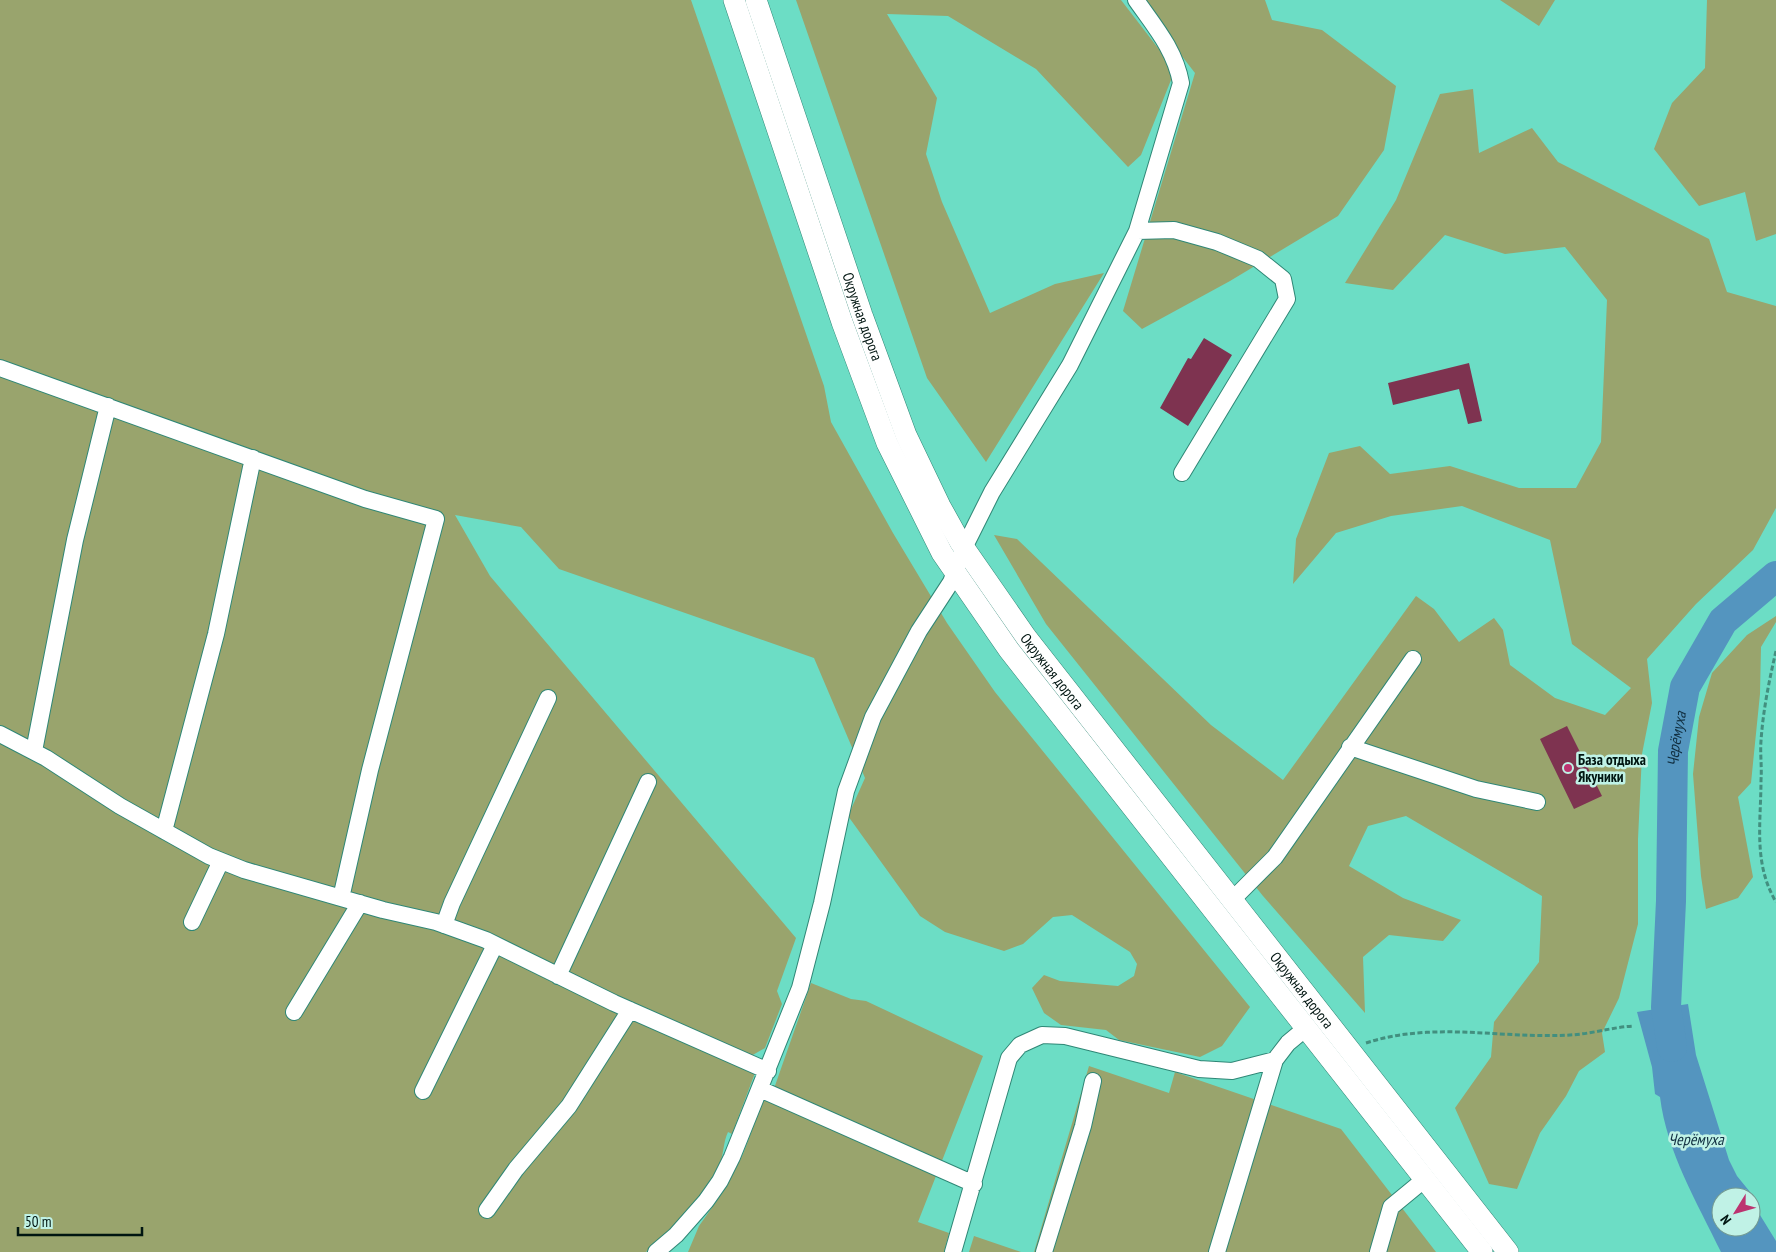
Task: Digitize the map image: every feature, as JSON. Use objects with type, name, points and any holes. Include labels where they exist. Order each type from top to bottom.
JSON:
[{"type":"main road","name":"Окружная дорога","points":[[734,0],[872,406],[917,507],[955,573],[1009,650],[1482,1252]]},
{"type":"main road","name":"Окружная дорога","points":[[756,0],[892,398],[923,472],[964,548],[1021,630],[1508,1252]]},
{"type":"street","points":[[656,1252],[689,1221],[720,1181],[768,1071],[808,963],[850,775],[873,717],[888,687],[955,573],[964,548],[992,492],[1070,365],[1138,231],[1181,83],[1178,64],[1169,44],[1136,0]]},
{"type":"street","points":[[1138,231],[1174,230],[1217,242],[1258,259],[1283,279],[1287,299],[1182,473]]},
{"type":"street","points":[[0,368],[364,499],[436,519],[370,770],[341,898]]},
{"type":"street","points":[[34,751],[75,540],[108,406]]},
{"type":"street","points":[[164,831],[216,634],[253,458]]},
{"type":"street","points":[[1232,900],[1275,857],[1413,659]]},
{"type":"street","points":[[444,925],[452,903],[548,698]]},
{"type":"street","points":[[0,734],[34,751],[120,806],[221,861],[244,870],[341,898],[444,925],[495,945],[630,1010],[768,1071]]},
{"type":"street","points":[[1350,747],[1476,789],[1538,802]]},
{"type":"street","points":[[558,976],[648,782]]},
{"type":"street","points":[[192,922],[221,861]]},
{"type":"street","points":[[294,1012],[360,903]]},
{"type":"street","points":[[423,1091],[495,945]]},
{"type":"street","points":[[487,1210],[516,1169],[569,1106],[630,1010]]},
{"type":"street","points":[[1217,1252],[1275,1060],[1281,1050],[1306,1028]]},
{"type":"street","points":[[953,1252],[1009,1058],[1020,1045],[1042,1035],[1065,1036],[1199,1070],[1232,1071],[1275,1060]]},
{"type":"street","points":[[1044,1252],[1083,1126],[1093,1081]]},
{"type":"street","points":[[760,1089],[974,1184]]},
{"type":"street","points":[[1378,1252],[1391,1207],[1425,1179]]},
{"type":"path","points":[[1776,651],[1767,688],[1761,742],[1762,780],[1758,842],[1768,889],[1776,902]]},
{"type":"path","points":[[1349,1049],[1386,1036],[1426,1031],[1570,1035],[1634,1026]]},
{"type":"green space","points":[[0,0],[691,0],[824,386],[831,422],[893,533],[947,623],[995,692],[1250,1007],[1222,1046],[1200,1057],[1119,1040],[1106,1030],[1061,1025],[1044,1013],[1032,988],[1044,975],[1060,981],[1118,986],[1134,976],[1137,964],[1130,952],[1072,915],[1053,917],[1023,944],[1004,951],[945,932],[920,916],[848,816],[865,778],[814,658],[559,569],[521,527],[455,515],[490,576],[796,938],[777,991],[782,1004],[765,1048],[751,1056],[755,1073],[732,1134],[728,1132],[726,1136],[721,1162],[713,1179],[687,1213],[646,1252],[0,1252]]},
{"type":"green space","points":[[796,0],[1121,0],[1175,70],[1141,155],[1128,167],[1036,69],[948,16],[887,14],[937,98],[926,154],[942,202],[990,313],[1055,284],[1104,273],[986,462],[927,378]]},
{"type":"green space","points":[[1138,0],[1265,0],[1272,20],[1322,30],[1396,86],[1384,150],[1338,216],[1230,281],[1142,329],[1123,311],[1195,73]]},
{"type":"green space","points":[[1500,0],[1555,0],[1539,26]]},
{"type":"green space","points":[[1707,0],[1776,0],[1776,234],[1756,241],[1745,192],[1699,206],[1654,149],[1672,103],[1705,68]]},
{"type":"green space","points":[[1473,89],[1479,153],[1532,128],[1558,162],[1709,239],[1727,292],[1776,306],[1776,508],[1753,550],[1696,604],[1647,659],[1652,703],[1642,754],[1638,839],[1638,924],[1619,998],[1602,1033],[1605,1052],[1579,1071],[1566,1096],[1540,1133],[1517,1189],[1489,1184],[1455,1108],[1491,1057],[1494,1022],[1539,962],[1542,896],[1406,816],[1368,826],[1349,866],[1403,898],[1461,920],[1443,941],[1389,935],[1363,957],[1365,1013],[1263,896],[1046,624],[994,535],[1017,539],[1211,725],[1283,780],[1416,596],[1434,609],[1459,642],[1494,618],[1503,630],[1510,665],[1555,698],[1605,715],[1631,688],[1572,644],[1550,540],[1462,506],[1391,516],[1336,533],[1293,584],[1296,539],[1329,453],[1360,446],[1390,474],[1450,466],[1519,488],[1576,488],[1601,442],[1607,300],[1565,247],[1505,254],[1445,235],[1393,290],[1345,283],[1396,200],[1440,94]]},
{"type":"green space","points":[[1776,616],[1776,622],[1761,647],[1760,694],[1751,783],[1738,797],[1753,877],[1738,898],[1706,909],[1701,876],[1693,774],[1699,717],[1712,673],[1747,635]]},
{"type":"green space","points":[[811,983],[851,999],[866,1001],[983,1056],[918,1222],[949,1233],[944,1252],[688,1252],[699,1226],[725,1189],[743,1154],[763,1101],[770,1100]]},
{"type":"green space","points":[[1089,1066],[1169,1093],[1175,1072],[1341,1129],[1436,1252],[1034,1252]]},
{"type":"green space","points":[[974,1236],[1021,1252],[969,1252]]},
{"type":"water","name":"Черёмуха","points":[[1688,1004],[1696,1055],[1729,1160],[1737,1176],[1746,1187],[1711,1187],[1711,1232],[1684,1177],[1669,1138],[1660,1097],[1655,1094],[1652,1067],[1637,1012]]},
{"type":"water","name":"Черёмуха","points":[[1761,1217],[1776,1241],[1776,1252],[1721,1252],[1714,1237],[1761,1237]]},
{"type":"building","points":[[1204,338],[1232,355],[1188,426],[1160,408],[1188,358],[1191,359]]},
{"type":"building","points":[[1469,363],[1482,421],[1468,424],[1459,389],[1393,405],[1388,383]]},
{"type":"building","points":[[1567,726],[1602,796],[1574,809],[1540,739]]},
{"type":"waterway","name":"Черёмуха","points":[[1672,1047],[1666,1007],[1671,901],[1673,751],[1685,687],[1723,621],[1776,576]]},
{"type":"place","name":"База отдыха Якуники","points":[[1568,768]]}]
